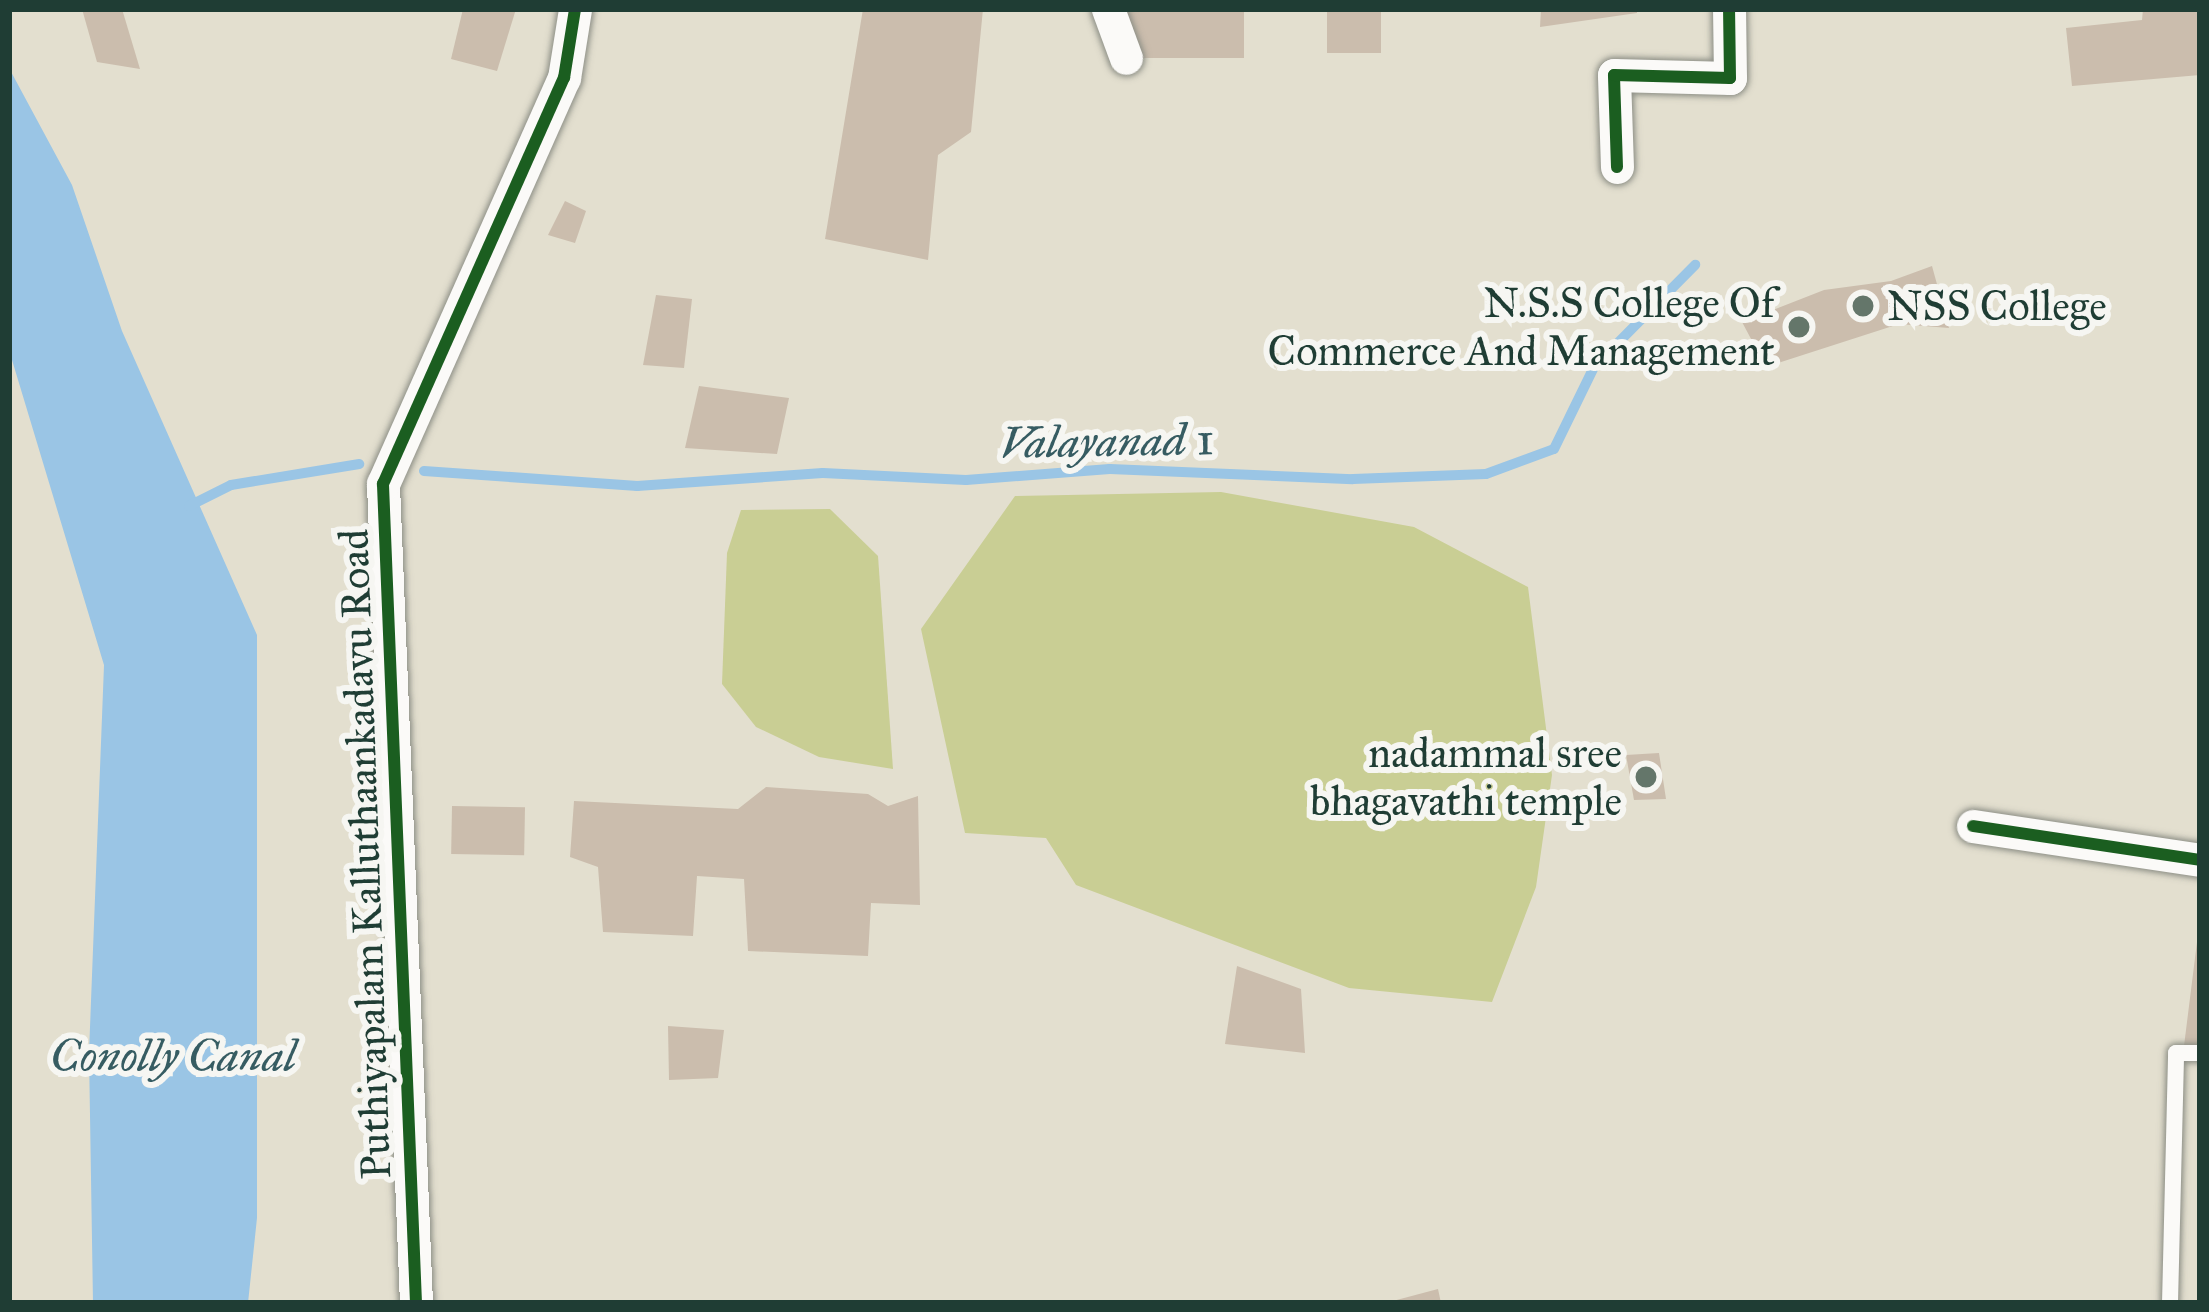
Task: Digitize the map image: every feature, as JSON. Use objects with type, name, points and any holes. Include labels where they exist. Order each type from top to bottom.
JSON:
[{"type":"street","name":"Puthiyapalam Kalluthaankadavu Road","points":[[416,1303],[383,484],[564,78],[575,9]]},
{"type":"street","points":[[1108,9],[1126,58]]},
{"type":"street","points":[[1617,167],[1614,75],[1730,78],[1729,9]]},
{"type":"street","points":[[1973,826],[2200,860]]},
{"type":"lane","points":[[2170,1303],[2176,1052],[2200,1052]]},
{"type":"green space","points":[[1221,492],[1414,527],[1528,587],[1552,775],[1536,887],[1492,1002],[1349,988],[1076,885],[1046,838],[965,833],[921,629],[1015,496]]},
{"type":"green space","points":[[830,509],[878,556],[893,769],[819,757],[756,727],[722,684],[727,553],[741,510]]},
{"type":"water","name":"Conolly Canal","points":[[9,68],[72,185],[122,331],[257,635],[257,1218],[248,1303],[93,1303],[89,1053],[104,665],[9,350]]},
{"type":"building","points":[[82,9],[122,9],[140,69],[97,62]]},
{"type":"building","points":[[463,9],[516,9],[497,71],[451,59]]},
{"type":"building","points":[[863,9],[983,9],[971,132],[938,155],[928,260],[825,239]]},
{"type":"building","points":[[1124,9],[1244,9],[1244,58],[1124,58]]},
{"type":"building","points":[[1327,9],[1381,9],[1381,53],[1327,53]]},
{"type":"building","points":[[1541,9],[1637,9],[1637,13],[1540,27]]},
{"type":"building","points":[[2143,9],[2200,9],[2200,75],[2072,86],[2066,28],[2142,20]]},
{"type":"building","points":[[565,201],[586,211],[575,243],[548,235]]},
{"type":"building","name":"NSS College","points":[[1932,266],[1949,328],[1899,324],[1766,367],[1742,322],[1824,290],[1891,281]]},
{"type":"building","points":[[656,295],[692,299],[684,368],[643,365]]},
{"type":"building","points":[[699,386],[789,398],[777,454],[685,448]]},
{"type":"building","name":"nadammal sree bhagavathi temple","points":[[1659,753],[1666,799],[1634,800],[1626,755]]},
{"type":"building","points":[[766,787],[868,794],[888,806],[918,796],[920,905],[871,903],[868,956],[748,951],[744,879],[697,876],[693,936],[603,932],[598,867],[570,857],[574,801],[738,809]]},
{"type":"building","points":[[452,806],[525,807],[524,855],[451,854]]},
{"type":"building","points":[[2200,942],[2200,1056],[2183,1054]]},
{"type":"building","points":[[1237,966],[1301,989],[1305,1053],[1225,1044]]},
{"type":"building","points":[[668,1026],[724,1030],[718,1078],[669,1080]]},
{"type":"building","points":[[1438,1289],[1441,1303],[1389,1303],[1389,1302]]},
{"type":"waterway","name":"Valayanad 1","points":[[424,471],[637,486],[823,473],[966,480],[1110,469],[1353,479],[1486,474],[1554,449],[1594,367],[1695,265]]},
{"type":"waterway","name":"Valayanad 1","points":[[189,506],[231,485],[359,464]]},
{"type":"cycle path","points":[[416,1303],[383,484],[564,78],[575,9]]},
{"type":"cycle path","points":[[1617,167],[1614,75],[1730,78],[1729,9]]},
{"type":"cycle path","points":[[1973,826],[2200,860]]},
{"type":"place","name":"NSS College","points":[[1863,306]]},
{"type":"place","name":"N.S.S College Of Commerce And Management","points":[[1799,327]]},
{"type":"place","name":"nadammal sree bhagavathi temple","points":[[1646,777]]}]
